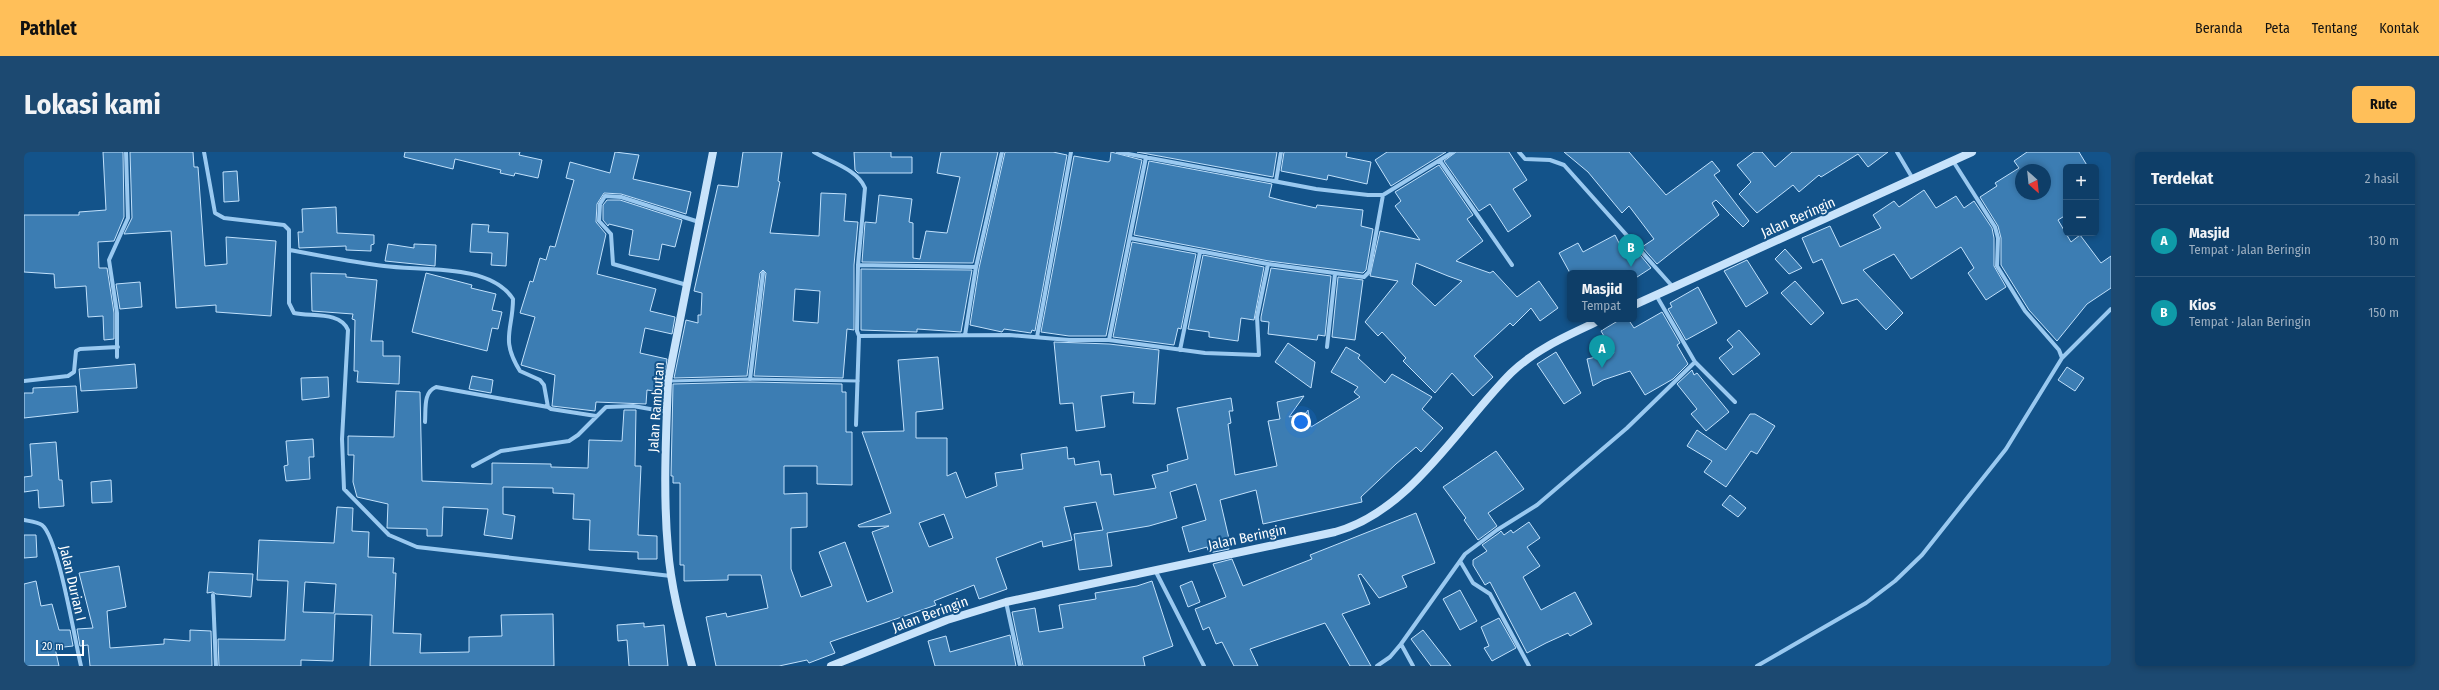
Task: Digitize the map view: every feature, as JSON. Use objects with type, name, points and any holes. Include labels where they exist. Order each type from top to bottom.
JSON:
[{"type":"street","points":[[117,357],[117,313],[109,260],[127,225],[126,152]]},
{"type":"street","points":[[204,152],[215,213],[224,218],[284,225],[290,233],[289,303],[294,313],[341,319],[348,330],[342,439],[344,489],[389,535],[417,546],[672,576]]},
{"type":"street","name":"Jalan Rambutan","points":[[692,666],[672,576],[668,550],[665,487],[668,381],[713,152]]},
{"type":"street","points":[[814,152],[847,170],[861,180],[865,188],[858,265],[856,331],[859,336],[856,425]]},
{"type":"street","points":[[965,335],[976,267],[1002,152]]},
{"type":"street","points":[[1037,337],[1071,152]]},
{"type":"street","points":[[1118,152],[1351,194],[1383,195],[1453,152]]},
{"type":"street","points":[[1276,181],[1281,152]]},
{"type":"street","points":[[1518,152],[1525,159],[1550,160],[1564,165],[1673,287]]},
{"type":"street","points":[[1897,152],[1913,179]]},
{"type":"street","name":"Jalan Beringin","points":[[1637,304],[1972,152]]},
{"type":"street","points":[[1109,340],[1146,157]]},
{"type":"street","points":[[1440,161],[1512,265]]},
{"type":"street","points":[[1953,161],[1995,227],[1998,238],[1997,266],[2025,311],[2059,350],[2062,358]]},
{"type":"street","points":[[1130,238],[1268,264],[1364,277],[1370,272],[1383,195]]},
{"type":"street","points":[[687,284],[613,264],[611,234],[599,221],[600,204],[605,196],[621,197],[699,222]]},
{"type":"street","points":[[290,250],[386,266],[448,270],[485,278],[501,285],[513,299],[508,332],[509,345],[516,365],[524,374],[540,380],[544,385],[548,407]]},
{"type":"street","points":[[1180,350],[1200,252]]},
{"type":"street","points":[[859,336],[965,335],[1037,337],[1069,340],[1109,340],[1180,350],[1260,355],[1257,317],[1268,264]]},
{"type":"street","points":[[858,265],[976,267]]},
{"type":"street","points":[[750,379],[763,273]]},
{"type":"street","points":[[1327,347],[1335,274]]},
{"type":"street","points":[[1656,294],[1695,362],[1735,402]]},
{"type":"street","points":[[1757,666],[1866,603],[1895,581],[1922,555],[2006,449],[2062,358],[2111,309]]},
{"type":"street","name":"Jalan Beringin","points":[[831,666],[948,620],[1006,602],[1335,532],[1360,524],[1375,516],[1421,474],[1512,372],[1533,355],[1562,338],[1597,322]]},
{"type":"street","points":[[24,381],[68,376],[74,372],[76,351],[80,349],[118,347]]},
{"type":"street","points":[[1377,666],[1390,657],[1401,644],[1460,561],[1476,545],[1536,505],[1600,452],[1695,362]]},
{"type":"street","points":[[425,422],[427,394],[429,389],[436,387],[548,407],[562,412],[596,416]]},
{"type":"street","points":[[473,466],[501,451],[569,441],[578,435],[606,406],[621,405],[667,412]]},
{"type":"street","name":"Jalan Durian I","points":[[24,520],[41,525],[50,535],[66,594],[81,666]]},
{"type":"street","points":[[1460,561],[1473,583],[1490,594],[1529,666]]},
{"type":"street","points":[[1154,570],[1204,666]]},
{"type":"street","points":[[213,595],[216,666]]},
{"type":"street","points":[[1006,602],[1020,666]]},
{"type":"street","points":[[1401,644],[1413,666]]},
{"type":"lane","points":[[668,381],[750,379],[858,381]]},
{"type":"building","points":[[103,152],[123,152],[124,217],[114,241],[98,242],[99,268],[107,268],[114,313],[114,339],[104,340],[103,316],[88,317],[86,286],[55,288],[54,274],[24,272],[24,215],[79,215],[79,212],[106,210]]},
{"type":"building","points":[[130,152],[193,152],[194,167],[198,167],[205,266],[227,264],[226,237],[276,241],[271,316],[216,312],[216,305],[176,308],[171,231],[124,234],[132,218]]},
{"type":"building","points":[[405,152],[520,152],[519,155],[542,160],[538,178],[515,173],[514,176],[500,173],[501,170],[455,159],[453,169],[404,157]]},
{"type":"building","points":[[615,152],[639,155],[633,179],[691,192],[686,214],[621,194],[604,193],[597,204],[596,222],[606,234],[597,274],[656,289],[650,311],[675,317],[672,334],[645,328],[640,353],[667,359],[662,392],[647,390],[646,404],[596,402],[595,411],[552,406],[555,375],[521,365],[535,317],[520,313],[530,281],[533,282],[540,258],[546,260],[550,246],[555,247],[574,180],[566,178],[570,162],[610,173]]},
{"type":"building","points":[[743,152],[782,152],[778,181],[780,182],[770,233],[819,236],[821,193],[846,194],[844,221],[858,222],[854,265],[854,330],[847,329],[843,378],[754,376],[766,273],[763,270],[760,273],[747,376],[674,378],[686,320],[698,323],[698,315],[701,315],[702,293],[694,291],[718,185],[738,187]],"holes":[[[795,289],[820,291],[818,323],[793,321]]]},
{"type":"building","points":[[854,152],[891,152],[891,157],[912,157],[912,173],[858,173],[855,170]]},
{"type":"building","points":[[941,152],[998,152],[973,263],[862,262],[865,222],[876,223],[879,195],[912,199],[909,222],[913,223],[913,258],[920,259],[926,231],[947,233],[960,177],[937,173]]},
{"type":"building","points":[[1005,152],[1053,152],[1067,155],[1035,331],[1032,330],[1031,333],[1004,329],[1002,332],[970,325],[979,268]]},
{"type":"building","points":[[1111,152],[1142,160],[1106,336],[1069,336],[1041,332],[1074,156],[1108,162],[1110,161]]},
{"type":"building","points":[[1137,152],[1277,152],[1273,177]]},
{"type":"building","points":[[1284,152],[1347,152],[1346,157],[1371,162],[1367,184],[1328,175],[1327,180],[1281,171]]},
{"type":"building","points":[[1387,152],[1446,152],[1391,186],[1375,160]]},
{"type":"building","points":[[1456,152],[1509,152],[1527,180],[1513,189],[1531,216],[1508,232],[1490,204],[1479,211],[1444,161]]},
{"type":"building","points":[[1564,152],[1629,152],[1666,195],[1712,161],[1720,171],[1714,175],[1749,221],[1743,227],[1716,200],[1712,203],[1719,215],[1657,264],[1642,247],[1654,239],[1629,206],[1622,213],[1588,172]]},
{"type":"building","points":[[1754,152],[1762,152],[1775,167],[1792,152],[1888,152],[1868,167],[1858,154],[1821,177],[1819,175],[1799,192],[1793,185],[1757,213],[1739,194],[1751,182],[1737,165]]},
{"type":"building","points":[[2027,152],[2079,152],[2086,164],[2063,164],[2063,217],[2058,220],[2063,228],[2063,236],[2067,236],[2071,242],[2081,236],[2101,263],[2111,256],[2111,288],[2087,304],[2057,341],[2029,310],[2001,265],[2001,238],[1998,226],[1980,197],[1997,186],[1995,183],[2015,170],[2015,200],[2051,200],[2051,164],[2016,164],[2014,161]]},
{"type":"building","points":[[1149,161],[1272,184],[1269,197],[1284,201],[1316,208],[1317,205],[1363,210],[1361,226],[1373,229],[1366,270],[1363,273],[1269,261],[1134,235]]},
{"type":"building","points":[[1439,165],[1473,215],[1467,219],[1483,241],[1456,261],[1490,273],[1493,271],[1517,297],[1539,281],[1558,308],[1540,321],[1531,308],[1513,326],[1510,323],[1474,356],[1493,377],[1473,396],[1452,373],[1435,393],[1403,361],[1406,358],[1382,332],[1378,336],[1365,322],[1398,281],[1370,276],[1380,231],[1420,240],[1395,206],[1401,201],[1395,192]],"holes":[[[1416,263],[1462,281],[1435,306],[1412,284]]]},
{"type":"building","points":[[237,171],[239,201],[224,202],[223,172]]},
{"type":"building","points":[[1924,190],[1936,208],[1956,196],[1964,208],[1974,201],[1992,228],[1994,238],[1994,266],[2006,287],[1986,300],[1968,273],[1974,268],[1961,247],[1911,279],[1894,254],[1863,270],[1903,313],[1886,330],[1857,299],[1842,304],[1822,259],[1813,263],[1802,238],[1830,226],[1840,247],[1881,228],[1873,215],[1894,201],[1899,207]]},
{"type":"building","points":[[607,200],[620,200],[682,220],[675,247],[662,244],[659,260],[629,255],[633,230],[609,224],[608,226],[603,220],[603,205]]},
{"type":"building","points":[[336,207],[337,233],[374,235],[374,244],[371,245],[371,251],[346,250],[346,246],[299,248],[298,232],[303,232],[302,209]]},
{"type":"building","points":[[472,224],[489,225],[488,232],[508,233],[506,266],[491,265],[492,253],[470,252]]},
{"type":"building","points":[[1615,235],[1626,257],[1636,250],[1651,268],[1637,277],[1637,270],[1568,270],[1559,253],[1578,243],[1583,252]]},
{"type":"building","points":[[1132,242],[1196,254],[1181,329],[1178,328],[1174,345],[1113,337]]},
{"type":"building","points":[[388,244],[414,248],[414,244],[436,245],[435,266],[385,261]]},
{"type":"building","points":[[1785,249],[1802,268],[1789,274],[1775,259]]},
{"type":"building","points":[[1203,255],[1264,267],[1254,320],[1241,318],[1238,341],[1209,337],[1209,332],[1188,329]]},
{"type":"building","points":[[1747,260],[1768,293],[1746,307],[1724,271]]},
{"type":"building","points":[[1271,268],[1331,276],[1325,336],[1318,335],[1317,340],[1268,334],[1269,322],[1261,321],[1261,317]]},
{"type":"building","points":[[861,269],[972,270],[961,332],[917,329],[917,332],[861,330]]},
{"type":"building","points":[[311,273],[346,274],[346,277],[377,280],[371,341],[383,341],[383,356],[400,356],[399,384],[357,382],[358,371],[354,371],[355,320],[352,319],[353,314],[312,311]]},
{"type":"building","points":[[426,273],[472,285],[471,288],[496,294],[492,310],[502,312],[498,329],[492,328],[487,351],[412,332]]},
{"type":"building","points":[[1338,277],[1363,280],[1355,340],[1332,337]]},
{"type":"building","points":[[1795,281],[1824,313],[1811,325],[1781,293]]},
{"type":"building","points":[[140,282],[142,307],[120,309],[116,284]]},
{"type":"building","points":[[1698,287],[1717,323],[1686,340],[1668,309],[1672,307],[1670,303]]},
{"type":"building","points":[[1662,312],[1680,343],[1677,345],[1688,364],[1673,379],[1645,395],[1630,371],[1603,380],[1593,386],[1587,359],[1614,353],[1601,331],[1616,322],[1630,322],[1634,328]]},
{"type":"building","points":[[1739,330],[1760,354],[1733,375],[1719,358],[1733,347],[1727,340]]},
{"type":"building","points":[[1054,342],[1109,344],[1159,350],[1155,404],[1133,403],[1134,392],[1101,396],[1105,427],[1076,431],[1073,403],[1060,404]]},
{"type":"building","points":[[1288,343],[1315,362],[1311,388],[1275,362]]},
{"type":"building","points":[[1346,347],[1360,355],[1358,358],[1385,383],[1392,374],[1432,397],[1422,409],[1443,428],[1421,452],[1416,447],[1396,464],[1361,497],[1362,502],[1263,524],[1256,490],[1220,500],[1230,543],[1227,544],[1229,549],[1209,553],[1207,547],[1189,552],[1182,527],[1206,520],[1196,484],[1170,492],[1177,518],[1149,526],[1107,533],[1112,566],[1079,570],[1074,534],[1103,530],[1096,502],[1064,507],[1072,540],[1043,547],[1042,541],[996,558],[1007,589],[979,599],[974,585],[934,601],[936,605],[830,642],[835,653],[809,663],[807,660],[779,666],[716,666],[706,617],[726,613],[727,617],[768,608],[761,575],[728,575],[728,580],[684,581],[684,565],[680,565],[680,483],[673,483],[673,476],[671,476],[673,384],[752,382],[842,384],[842,392],[846,392],[846,432],[852,432],[852,485],[817,484],[817,466],[784,466],[784,494],[807,493],[807,527],[791,528],[791,569],[801,597],[832,586],[819,552],[845,542],[867,602],[893,592],[872,532],[889,526],[859,527],[858,525],[891,513],[862,432],[904,431],[898,360],[938,357],[943,409],[916,412],[916,438],[947,438],[947,476],[956,472],[966,498],[997,486],[995,473],[1023,469],[1021,454],[1067,447],[1068,459],[1074,458],[1075,465],[1099,461],[1101,475],[1111,474],[1114,495],[1156,488],[1152,475],[1168,471],[1167,465],[1188,459],[1177,408],[1231,398],[1233,411],[1229,411],[1231,423],[1228,424],[1235,475],[1277,466],[1268,421],[1280,419],[1277,402],[1304,396],[1289,417],[1306,413],[1308,410],[1311,427],[1360,397],[1354,392],[1358,387],[1331,372]],"holes":[[[944,514],[953,538],[929,547],[919,523]]]},
{"type":"building","points":[[1556,352],[1581,393],[1564,404],[1537,364]]},
{"type":"building","points":[[135,364],[137,388],[81,391],[79,369]]},
{"type":"building","points":[[2067,367],[2084,378],[2075,391],[2058,380]]},
{"type":"building","points":[[1692,370],[1694,375],[1697,373],[1729,412],[1706,431],[1691,414],[1697,409],[1677,384]]},
{"type":"building","points":[[472,376],[493,380],[491,393],[469,389]]},
{"type":"building","points":[[328,377],[329,397],[302,400],[301,378]]},
{"type":"building","points":[[76,386],[78,412],[24,418],[24,393],[33,393],[33,388]]},
{"type":"building","points":[[396,391],[420,392],[422,481],[492,484],[492,463],[551,464],[551,467],[588,468],[589,440],[622,441],[624,410],[636,410],[635,466],[641,466],[638,535],[657,536],[657,559],[638,559],[638,552],[589,550],[590,520],[573,519],[574,494],[553,493],[553,488],[503,487],[503,514],[515,516],[512,539],[484,535],[488,509],[443,507],[442,536],[427,536],[427,529],[387,528],[388,504],[357,497],[353,482],[354,455],[348,455],[348,436],[394,437]]},
{"type":"building","points":[[1750,414],[1755,414],[1775,426],[1757,454],[1751,451],[1726,487],[1704,472],[1712,461],[1687,446],[1697,430],[1726,450]]},
{"type":"building","points":[[313,439],[314,457],[309,457],[310,479],[286,481],[284,466],[288,465],[286,441]]},
{"type":"building","points":[[56,442],[59,480],[62,480],[64,506],[39,508],[38,490],[24,492],[24,477],[32,476],[30,444]]},
{"type":"building","points":[[1496,451],[1524,489],[1488,513],[1497,526],[1478,540],[1464,520],[1466,518],[1443,487]]},
{"type":"building","points":[[111,480],[112,502],[92,503],[91,482]]},
{"type":"building","points":[[1730,495],[1746,508],[1738,517],[1722,505]]},
{"type":"building","points":[[337,507],[353,508],[352,531],[369,532],[368,557],[394,558],[393,573],[396,573],[393,633],[421,634],[420,653],[469,652],[469,637],[502,636],[501,615],[553,614],[554,666],[370,666],[372,615],[335,614],[333,661],[301,660],[301,666],[219,666],[218,639],[285,640],[288,581],[257,580],[259,540],[334,543]],"holes":[[[305,582],[336,584],[334,613],[303,612]]]},
{"type":"building","points":[[1416,513],[1435,563],[1402,576],[1407,587],[1379,598],[1361,574],[1358,575],[1370,604],[1342,614],[1371,666],[1350,666],[1325,623],[1250,649],[1258,666],[1234,666],[1222,642],[1216,644],[1209,627],[1203,630],[1195,609],[1226,597],[1213,564],[1232,559],[1243,586],[1312,559],[1310,555]]},
{"type":"building","points":[[1529,522],[1540,538],[1527,547],[1540,566],[1523,577],[1541,610],[1575,592],[1592,624],[1570,636],[1568,633],[1527,653],[1490,582],[1485,585],[1473,565],[1473,560],[1487,551],[1482,545],[1501,531],[1504,535],[1511,530],[1513,533]]},
{"type":"building","points":[[24,535],[36,535],[37,557],[24,558]]},
{"type":"building","points":[[119,566],[126,607],[107,611],[110,648],[164,644],[164,639],[190,641],[190,630],[211,631],[212,666],[90,666],[88,645],[80,646],[77,629],[93,628],[79,573]]},
{"type":"building","points":[[209,572],[253,574],[251,597],[216,594],[213,592],[207,593]]},
{"type":"building","points":[[36,581],[41,606],[52,604],[59,630],[70,630],[73,646],[55,648],[59,666],[24,666],[24,584]]},
{"type":"building","points":[[1152,581],[1173,646],[1143,657],[1145,666],[1023,666],[1012,612],[1035,608],[1039,632],[1063,628],[1059,605],[1096,599],[1095,593],[1137,586]]},
{"type":"building","points":[[1192,581],[1200,602],[1188,607],[1180,586]]},
{"type":"building","points":[[1460,590],[1477,621],[1460,630],[1443,599]]},
{"type":"building","points":[[1499,618],[1516,648],[1492,661],[1484,648],[1489,646],[1481,627]]},
{"type":"building","points":[[644,623],[644,627],[664,625],[668,666],[629,666],[627,640],[618,641],[617,625]]},
{"type":"building","points":[[1423,630],[1451,666],[1431,666],[1411,639]]},
{"type":"building","points":[[1010,635],[1016,666],[935,666],[928,641],[946,636],[950,652]]},
{"type":"place","name":"Kios","points":[[1631,267]]},
{"type":"place","name":"Masjid","points":[[1602,368]]}]
